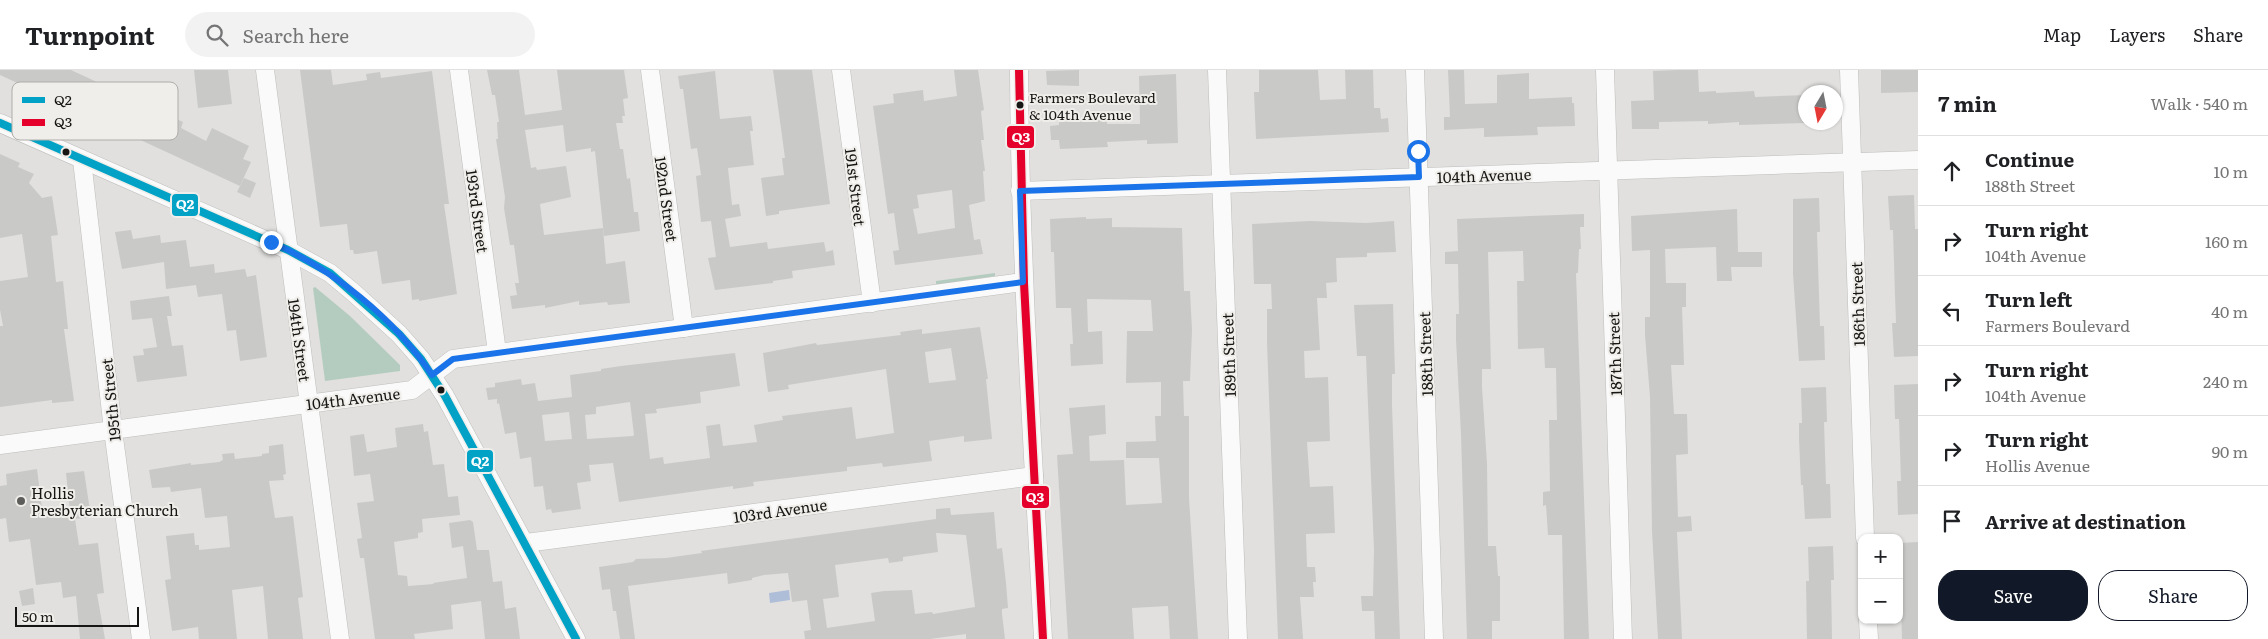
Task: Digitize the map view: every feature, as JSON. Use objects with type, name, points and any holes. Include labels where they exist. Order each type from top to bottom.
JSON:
[{"type":"street","name":"194th Street","points":[[265,70],[340,639]]},
{"type":"street","name":"193rd Street","points":[[459,70],[497,352]]},
{"type":"street","name":"192nd Street","points":[[650,70],[684,328]]},
{"type":"street","name":"191st Street","points":[[841,70],[872,303]]},
{"type":"street","points":[[1019,70],[1023,282],[1043,639]]},
{"type":"street","name":"189th Street","points":[[1217,70],[1238,639]]},
{"type":"street","name":"188th Street","points":[[1415,70],[1434,639]]},
{"type":"street","name":"187th Street","points":[[1605,70],[1623,639]]},
{"type":"street","name":"186th Street","points":[[1849,70],[1865,534]]},
{"type":"street","points":[[0,123],[12,128]]},
{"type":"street","points":[[38,140],[288,250],[330,273],[354,292],[398,334],[421,359],[432,375],[526,543],[576,639]]},
{"type":"street","name":"195th Street","points":[[82,160],[113,430],[141,639]]},
{"type":"street","name":"104th Avenue","points":[[1020,191],[1918,160]]},
{"type":"street","name":"104th Avenue","points":[[0,444],[412,390],[453,359],[497,352],[1023,282]]},
{"type":"street","name":"103rd Avenue","points":[[526,543],[1034,476]]},
{"type":"street","points":[[1868,624],[1869,639]]},
{"type":"green space","points":[[995,273],[995,276],[936,285],[936,281]]},
{"type":"green space","points":[[315,287],[350,316],[400,365],[400,371],[325,381],[313,288]]},
{"type":"water","points":[[789,590],[790,600],[770,603],[769,593]]},
{"type":"building","points":[[0,70],[71,70],[97,82],[15,82],[0,75]]},
{"type":"building","points":[[194,70],[228,70],[232,104],[198,108]]},
{"type":"building","points":[[300,70],[331,70],[333,85],[367,80],[366,74],[380,72],[381,78],[432,71],[449,204],[444,204],[457,294],[419,301],[419,299],[412,300],[410,280],[382,284],[377,251],[354,254],[353,250],[350,250],[347,224],[320,227]]},
{"type":"building","points":[[487,70],[519,70],[525,115],[562,110],[557,70],[624,70],[628,98],[623,99],[625,116],[622,116],[623,123],[616,123],[620,149],[623,149],[627,179],[630,178],[634,212],[638,212],[640,231],[604,236],[595,151],[591,152],[591,148],[566,152],[563,125],[525,130],[531,168],[536,167],[537,170],[566,166],[571,197],[540,204],[544,235],[603,228],[606,264],[625,261],[630,303],[608,305],[607,302],[579,305],[579,301],[545,308],[545,305],[512,309],[510,296],[517,295],[515,283],[519,283],[514,245],[510,245],[504,208],[505,197],[496,139],[498,139],[497,122],[499,122],[495,95],[492,95]]},
{"type":"building","points":[[773,70],[812,70],[830,204],[779,211],[779,214],[766,216],[761,178],[784,175],[782,158],[785,158]]},
{"type":"building","points":[[954,70],[978,70],[984,110],[981,111],[984,140],[981,140],[985,171],[983,171],[985,201],[969,205],[974,240],[980,239],[983,254],[895,265],[893,251],[899,250],[894,213],[888,214],[873,106],[894,103],[893,94],[923,90],[924,101],[957,96]],"holes":[[[952,190],[955,228],[918,234],[913,209],[919,208],[917,195]]]},
{"type":"building","points":[[1079,70],[1079,86],[1047,85],[1046,71]]},
{"type":"building","points":[[1259,70],[1318,70],[1320,100],[1346,99],[1345,70],[1373,70],[1374,108],[1380,108],[1381,119],[1388,118],[1389,132],[1256,139],[1254,92],[1259,92]]},
{"type":"building","points":[[1448,70],[1464,70],[1465,104],[1497,103],[1497,75],[1529,73],[1529,99],[1572,97],[1575,126],[1537,127],[1538,135],[1484,137],[1484,128],[1444,130],[1444,117],[1450,117]]},
{"type":"building","points":[[1698,70],[1699,92],[1754,91],[1755,97],[1798,95],[1798,123],[1739,125],[1739,122],[1708,124],[1708,121],[1659,122],[1659,129],[1632,129],[1631,101],[1654,100],[1653,71]]},
{"type":"building","points":[[1881,70],[1918,70],[1918,92],[1881,93]]},
{"type":"building","points":[[715,71],[720,119],[751,116],[753,131],[750,131],[754,165],[728,168],[732,205],[739,204],[741,216],[725,219],[730,247],[767,242],[768,249],[824,242],[826,252],[833,250],[835,265],[792,271],[793,278],[773,281],[773,283],[715,290],[708,258],[716,257],[711,221],[701,222],[696,176],[701,175],[697,148],[691,149],[683,89],[680,89],[678,76]]},
{"type":"building","points":[[1176,74],[1178,143],[1147,144],[1147,140],[1107,142],[1108,147],[1060,149],[1059,140],[1051,140],[1050,126],[1059,125],[1059,121],[1107,119],[1107,124],[1140,124],[1139,76]]},
{"type":"building","points":[[178,120],[183,122],[181,128],[206,141],[212,128],[249,146],[243,159],[251,162],[240,186],[141,140],[178,140]]},
{"type":"building","points":[[0,154],[20,163],[18,167],[34,174],[29,183],[42,198],[52,196],[58,235],[51,236],[56,282],[63,281],[68,329],[64,329],[74,401],[52,403],[52,400],[0,407],[0,326],[3,326],[0,310],[0,281],[28,277],[22,234],[0,238]]},
{"type":"building","points":[[244,178],[256,183],[250,198],[237,192]]},
{"type":"building","points":[[1914,195],[1915,229],[1918,229],[1918,356],[1894,357],[1892,323],[1896,323],[1893,230],[1890,230],[1888,196]]},
{"type":"building","points":[[1819,198],[1820,232],[1817,232],[1820,326],[1824,326],[1825,360],[1799,361],[1793,274],[1793,199]]},
{"type":"building","points":[[1737,209],[1738,252],[1762,252],[1762,267],[1731,267],[1732,281],[1717,281],[1716,247],[1665,249],[1666,283],[1686,283],[1686,307],[1682,307],[1684,365],[1671,365],[1674,414],[1687,414],[1688,454],[1676,455],[1678,517],[1691,516],[1692,531],[1677,532],[1682,639],[1658,639],[1652,531],[1650,397],[1645,335],[1645,317],[1650,317],[1650,250],[1632,251],[1631,216]]},
{"type":"building","points":[[1584,214],[1584,227],[1580,227],[1581,249],[1579,249],[1578,273],[1576,273],[1589,639],[1564,639],[1562,535],[1548,535],[1546,505],[1543,506],[1543,492],[1550,491],[1549,420],[1557,420],[1556,368],[1545,368],[1544,348],[1518,349],[1517,281],[1524,281],[1523,251],[1488,252],[1491,369],[1482,369],[1482,387],[1487,463],[1488,546],[1496,546],[1498,576],[1500,576],[1500,621],[1492,621],[1492,639],[1467,639],[1461,434],[1456,340],[1456,314],[1459,314],[1458,264],[1445,264],[1445,252],[1458,251],[1457,219]]},
{"type":"building","points":[[1086,217],[1086,219],[1112,218],[1112,227],[1182,228],[1184,291],[1190,291],[1192,330],[1190,381],[1183,381],[1184,416],[1189,416],[1189,498],[1198,639],[1170,639],[1168,606],[1132,608],[1134,639],[1068,639],[1057,455],[1073,454],[1069,408],[1105,405],[1106,434],[1089,436],[1090,461],[1124,460],[1126,505],[1162,503],[1159,458],[1126,458],[1126,442],[1156,441],[1155,416],[1161,416],[1161,382],[1126,383],[1127,331],[1153,331],[1151,300],[1087,299],[1088,332],[1102,331],[1103,364],[1071,366],[1070,344],[1073,344],[1071,308],[1056,308],[1054,252],[1051,252],[1050,219]]},
{"type":"building","points":[[1310,221],[1366,223],[1394,221],[1396,252],[1367,253],[1367,257],[1336,258],[1337,282],[1326,283],[1327,298],[1317,298],[1320,350],[1304,351],[1305,378],[1328,377],[1330,441],[1307,442],[1310,487],[1333,486],[1335,533],[1306,534],[1307,567],[1315,567],[1316,582],[1313,582],[1314,597],[1300,597],[1303,639],[1278,639],[1267,343],[1267,309],[1272,309],[1271,284],[1254,284],[1252,224]]},
{"type":"building","points":[[131,230],[133,239],[160,235],[161,243],[186,240],[190,267],[214,264],[215,273],[245,269],[247,277],[256,275],[267,357],[240,361],[236,330],[227,331],[222,294],[198,297],[196,285],[166,289],[164,262],[122,269],[115,232]]},
{"type":"building","points":[[169,296],[172,316],[167,316],[172,346],[183,345],[187,376],[137,382],[133,356],[144,355],[143,349],[157,347],[152,318],[132,320],[130,301]]},
{"type":"building","points":[[1393,304],[1395,374],[1392,374],[1392,405],[1400,639],[1375,639],[1374,611],[1362,611],[1361,596],[1373,596],[1374,550],[1366,356],[1357,356],[1354,305]]},
{"type":"building","points":[[980,327],[988,379],[986,379],[992,439],[964,442],[964,436],[929,441],[932,461],[883,467],[882,463],[847,467],[847,471],[753,482],[754,486],[733,489],[733,486],[619,502],[613,463],[589,465],[591,481],[577,483],[581,509],[552,513],[551,509],[546,510],[543,486],[534,487],[531,457],[520,459],[516,432],[505,434],[499,403],[497,404],[497,399],[488,400],[486,388],[495,387],[495,383],[521,379],[522,385],[535,383],[538,401],[572,397],[570,375],[621,366],[735,353],[740,386],[700,392],[701,403],[656,409],[657,413],[645,414],[650,459],[663,457],[664,464],[710,458],[706,426],[720,424],[723,446],[757,442],[754,425],[783,420],[782,416],[852,407],[856,439],[894,433],[886,369],[788,385],[789,389],[768,392],[763,353],[816,343],[817,345],[901,335],[900,332],[922,329],[922,334]],"holes":[[[951,348],[956,380],[929,383],[925,352]],[[630,402],[634,435],[587,439],[585,415],[596,414],[596,407]],[[569,412],[572,439],[545,441],[542,415]]]},
{"type":"building","points":[[1918,384],[1918,514],[1898,515],[1897,481],[1901,481],[1899,419],[1895,419],[1894,385]]},
{"type":"building","points":[[1826,387],[1827,422],[1824,422],[1826,484],[1830,484],[1831,518],[1805,519],[1799,439],[1799,423],[1802,423],[1801,388]]},
{"type":"building","points":[[423,424],[424,432],[428,431],[433,465],[444,464],[448,497],[458,496],[460,515],[422,519],[423,532],[418,533],[418,538],[394,542],[398,575],[407,576],[408,586],[434,584],[467,578],[463,546],[452,548],[449,523],[470,520],[473,522],[477,550],[489,550],[493,582],[502,581],[505,609],[516,607],[520,639],[485,639],[481,601],[451,605],[453,629],[414,634],[415,639],[375,639],[364,558],[360,558],[357,539],[362,538],[357,503],[374,501],[370,474],[354,476],[350,436],[364,434],[367,452],[397,447],[395,428]]},
{"type":"building","points":[[283,444],[286,474],[283,475],[284,480],[269,481],[275,518],[293,516],[303,597],[298,598],[303,639],[268,639],[263,586],[232,590],[237,639],[199,639],[198,627],[172,631],[165,580],[171,579],[166,536],[194,533],[195,545],[199,545],[199,550],[230,547],[227,516],[205,518],[201,488],[171,492],[170,487],[152,488],[149,470],[191,463],[191,465],[219,462],[223,460],[222,454],[234,453],[235,459],[262,456],[262,454],[269,453],[269,446]]},
{"type":"building","points":[[37,469],[43,516],[70,512],[66,473],[84,471],[91,517],[75,519],[79,545],[98,543],[104,593],[97,594],[105,639],[80,639],[76,596],[63,598],[61,582],[36,585],[30,539],[9,542],[6,518],[0,519],[0,486],[7,485],[6,474]]},
{"type":"building","points":[[950,508],[951,515],[994,512],[997,549],[1002,548],[1006,583],[1008,608],[1002,609],[1005,639],[966,639],[966,634],[930,639],[805,639],[804,631],[811,630],[807,600],[792,602],[788,573],[764,575],[752,578],[752,580],[728,584],[727,573],[628,586],[635,639],[620,639],[616,611],[613,611],[610,589],[602,590],[599,567],[633,562],[636,559],[666,558],[702,553],[701,551],[936,519],[936,509]],"holes":[[[936,533],[966,535],[975,607],[933,614],[932,612],[915,614],[912,590],[884,591],[871,593],[875,621],[827,628],[823,599],[839,597],[835,565],[888,558],[889,563],[903,561],[903,557],[938,552]]]},
{"type":"building","points":[[1918,542],[1918,639],[1902,639],[1903,543]]},
{"type":"building","points":[[1833,546],[1834,580],[1831,580],[1832,639],[1807,639],[1806,581],[1809,581],[1808,547]]},
{"type":"building","points":[[33,588],[35,604],[22,606],[19,591]]},
{"type":"transit line","name":"Q3","points":[[1019,70],[1024,283],[1043,639]]},
{"type":"transit line","name":"Q2","points":[[0,123],[12,128]]},
{"type":"transit line","name":"Q2","points":[[39,140],[288,250],[330,273],[399,334],[421,359],[445,396],[576,639]]},
{"type":"place","name":"Farmers Boulevard & 104th Avenue","points":[[1020,105]]},
{"type":"place","name":"Hollis Presbyterian Church","points":[[21,501]]},
{"type":"route","points":[[271,242],[330,273],[354,292],[398,334],[421,359],[432,375],[453,359],[497,352],[1023,282],[1020,191],[1419,177],[1418,151]]}]
